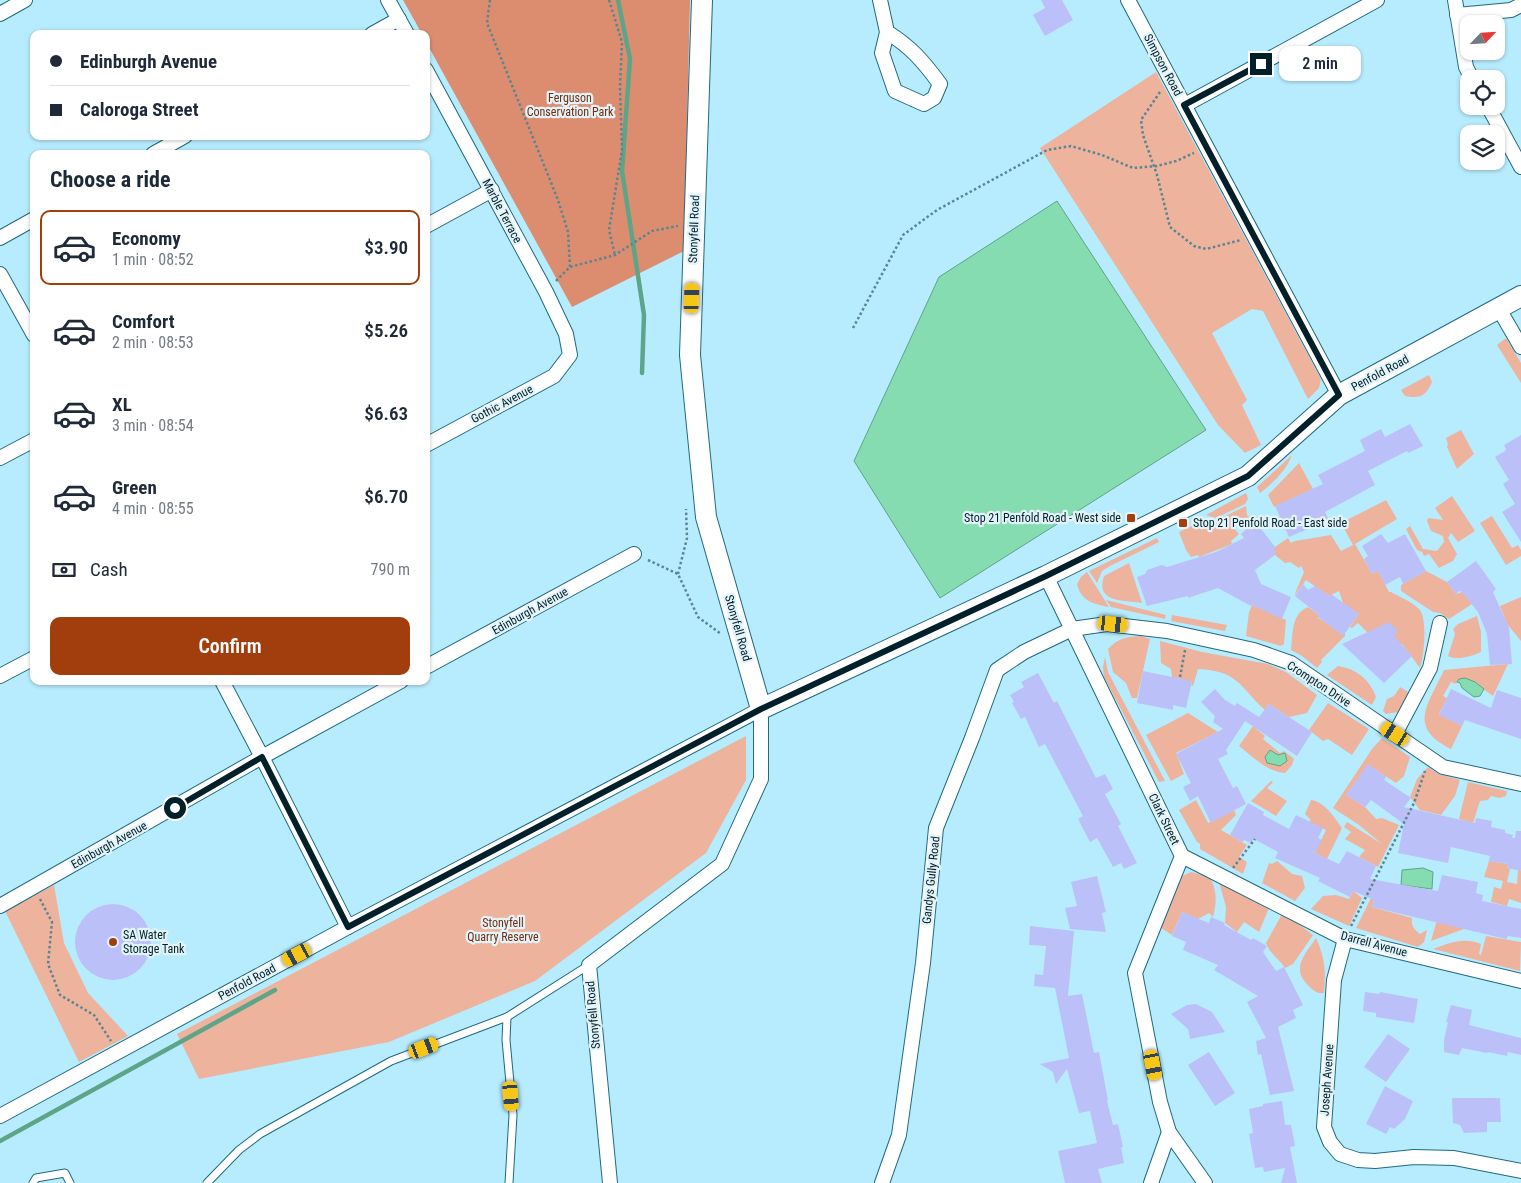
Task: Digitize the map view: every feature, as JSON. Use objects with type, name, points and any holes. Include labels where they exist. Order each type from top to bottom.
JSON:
[{"type":"street","points":[[0,14],[25,0]]},
{"type":"street","points":[[388,0],[405,30]]},
{"type":"street","name":"Stonyfell Road","points":[[610,1183],[589,965],[722,864],[761,779],[761,709],[706,517],[690,355],[702,0]]},
{"type":"street","points":[[880,0],[887,32],[882,53],[895,91],[924,104],[934,98],[940,84],[922,60],[907,45],[887,32]]},
{"type":"street","name":"Simpson Road","points":[[1128,0],[1339,395]]},
{"type":"street","points":[[1184,105],[1377,0]]},
{"type":"street","points":[[1455,0],[1468,70]]},
{"type":"street","points":[[1457,15],[1511,10],[1521,4]]},
{"type":"street","points":[[379,30],[399,19]]},
{"type":"street","name":"Marble Terrace","points":[[430,77],[546,292],[566,334],[570,355]]},
{"type":"street","points":[[1493,115],[1521,167]]},
{"type":"street","points":[[160,150],[178,140]]},
{"type":"street","points":[[430,224],[492,190]]},
{"type":"street","points":[[0,238],[30,221]]},
{"type":"street","points":[[0,274],[30,328]]},
{"type":"street","name":"Penfold Road","points":[[0,1116],[348,927],[761,709],[1046,576],[1248,476],[1339,395],[1521,296]]},
{"type":"street","points":[[1499,309],[1521,347]]},
{"type":"street","name":"Gothic Avenue","points":[[430,443],[554,376],[570,355]]},
{"type":"street","points":[[0,458],[30,442]]},
{"type":"street","name":"Edinburgh Avenue","points":[[430,666],[634,554]]},
{"type":"street","name":"Clark Street","points":[[1046,576],[1182,856],[1135,973],[1160,1102],[1170,1132],[1205,1183]]},
{"type":"street","points":[[1395,734],[1430,668],[1440,623]]},
{"type":"street","name":"Crompton Drive","points":[[1072,628],[1107,624],[1167,631],[1254,650],[1291,663],[1443,767],[1521,784]]},
{"type":"street","name":"Gandys Gully Road","points":[[882,1183],[899,1135],[923,963],[936,828],[997,670],[1024,652],[1072,628]]},
{"type":"street","points":[[0,676],[30,660]]},
{"type":"street","points":[[224,685],[348,927]]},
{"type":"street","name":"Edinburgh Avenue","points":[[0,906],[262,757],[394,685]]},
{"type":"street","name":"Darrell Avenue","points":[[1182,856],[1345,939],[1521,981]]},
{"type":"street","name":"Joseph Avenue","points":[[1345,939],[1334,980],[1324,1128],[1330,1142],[1340,1154],[1358,1160],[1375,1161],[1414,1157],[1454,1158],[1521,1171]]},
{"type":"street","points":[[1152,1183],[1170,1132]]},
{"type":"lane","points":[[207,1183],[239,1150],[260,1134],[391,1061],[507,1017],[589,965]]},
{"type":"lane","points":[[507,1017],[506,1040],[513,1115],[508,1183]]},
{"type":"lane","points":[[33,1183],[36,1178],[65,1173],[70,1183]]},
{"type":"path","points":[[490,0],[487,23],[558,200],[568,232],[570,267]]},
{"type":"path","points":[[609,0],[622,42],[620,87],[622,150],[609,230],[615,255]]},
{"type":"path","points":[[1164,86],[1142,120],[1144,135],[1170,227],[1194,246],[1206,249],[1246,238]]},
{"type":"path","points":[[853,328],[903,234],[937,210],[1047,150],[1071,146],[1102,155],[1133,168],[1176,161],[1199,151]]},
{"type":"path","points":[[546,292],[570,267],[615,255],[652,231],[694,222]]},
{"type":"path","points":[[686,504],[687,538],[678,574],[698,617],[721,634]]},
{"type":"path","points":[[634,554],[678,574]]},
{"type":"path","points":[[1180,677],[1182,657],[1190,636]]},
{"type":"path","points":[[1345,939],[1416,798],[1430,759]]},
{"type":"path","points":[[1233,868],[1255,839]]},
{"type":"path","points":[[34,887],[52,922],[48,964],[60,996],[94,1015],[117,1051]]},
{"type":"green space","name":"Ferguson Conservation Park","points":[[403,0],[690,0],[684,251],[572,307],[430,49],[430,30],[420,30]]},
{"type":"green space","points":[[1156,72],[1321,379],[1319,388],[1308,399],[1263,311],[1252,309],[1212,333],[1247,400],[1242,405],[1261,445],[1245,453],[1218,425],[1040,148]]},
{"type":"green space","points":[[1506,338],[1521,363],[1521,383],[1497,345]]},
{"type":"green space","points":[[1429,375],[1432,382],[1425,393],[1419,397],[1405,396],[1401,390]]},
{"type":"green space","points":[[1461,430],[1474,454],[1457,469],[1447,447],[1446,438]]},
{"type":"green space","points":[[1292,455],[1279,476],[1260,493],[1257,487]]},
{"type":"green space","points":[[1299,463],[1313,489],[1274,507],[1268,495]]},
{"type":"green space","points":[[1246,493],[1248,499],[1245,504],[1216,518],[1206,515]]},
{"type":"green space","points":[[1452,496],[1475,531],[1458,542],[1451,533],[1448,538],[1457,554],[1453,561],[1439,568],[1429,554],[1424,556],[1422,552],[1417,550],[1406,529],[1410,526],[1423,549],[1437,551],[1444,542],[1443,536],[1431,531],[1427,521],[1428,518],[1443,520],[1435,508]]},
{"type":"green space","points":[[1386,500],[1397,519],[1355,544],[1372,574],[1378,571],[1389,592],[1413,604],[1422,614],[1424,637],[1420,668],[1402,644],[1389,654],[1358,623],[1352,628],[1350,627],[1359,614],[1343,603],[1339,591],[1329,596],[1306,580],[1294,596],[1304,572],[1301,566],[1299,568],[1290,562],[1285,563],[1275,555],[1275,547],[1288,538],[1291,543],[1331,535],[1341,551],[1353,545],[1341,523]]},
{"type":"green space","points":[[1246,506],[1247,515],[1253,524],[1250,526],[1242,519],[1233,527],[1239,534],[1231,541],[1232,544],[1199,557],[1198,555],[1191,557],[1179,532],[1204,520],[1215,521]]},
{"type":"green space","points":[[1492,516],[1512,548],[1518,545],[1521,550],[1521,556],[1506,565],[1480,523]]},
{"type":"green space","points":[[1157,538],[1159,542],[1102,571],[1097,583],[1089,571]]},
{"type":"green space","points":[[1129,563],[1142,603],[1112,598],[1103,591],[1104,576]]},
{"type":"green space","points":[[1426,571],[1447,582],[1456,594],[1462,592],[1472,604],[1449,619],[1440,613],[1433,612],[1401,591],[1401,585]]},
{"type":"green space","points":[[1087,572],[1109,607],[1088,601],[1081,594],[1077,584]]},
{"type":"green space","points":[[1521,597],[1521,641],[1507,624],[1500,606]]},
{"type":"green space","points":[[1106,600],[1166,615],[1165,619],[1111,607]]},
{"type":"green space","points":[[1252,605],[1286,620],[1284,644],[1281,646],[1246,636],[1249,612]]},
{"type":"green space","points":[[1308,607],[1319,615],[1318,618],[1345,633],[1345,636],[1321,660],[1322,662],[1317,668],[1291,650],[1296,619],[1302,610]]},
{"type":"green space","points":[[1172,615],[1227,625],[1225,631],[1171,621]]},
{"type":"green space","points":[[1477,616],[1481,632],[1481,652],[1460,658],[1448,656],[1455,634],[1453,629],[1458,624]]},
{"type":"green space","points":[[1141,636],[1150,639],[1137,698],[1132,698],[1126,683],[1113,672],[1108,649],[1123,639]]},
{"type":"green space","points":[[1160,641],[1202,652],[1268,664],[1286,672],[1317,695],[1307,713],[1289,717],[1269,704],[1265,710],[1236,681],[1222,673],[1198,669],[1193,686],[1191,685],[1192,682],[1172,677],[1171,669],[1161,663]]},
{"type":"green space","points":[[1105,657],[1108,672],[1165,781],[1159,782],[1104,677]]},
{"type":"green space","points":[[1508,664],[1493,696],[1469,680],[1459,679],[1456,684],[1451,682],[1443,696],[1447,698],[1439,714],[1462,726],[1451,749],[1437,741],[1425,724],[1425,714],[1432,694],[1444,670]]},
{"type":"green space","points":[[1338,666],[1357,672],[1366,680],[1376,697],[1372,705],[1327,675]]},
{"type":"green space","points":[[1400,687],[1410,693],[1398,712],[1386,714],[1383,711],[1387,699],[1394,696]]},
{"type":"green space","points":[[1328,703],[1369,729],[1352,755],[1328,739],[1323,741],[1309,730]]},
{"type":"green space","points":[[1188,713],[1218,732],[1176,753],[1184,774],[1171,781],[1146,735]]},
{"type":"green space","points":[[1253,726],[1265,736],[1263,739],[1280,753],[1284,751],[1294,759],[1292,765],[1285,773],[1266,766],[1239,746]]},
{"type":"green space","name":"Stonyfell Quarry Reserve","points":[[746,736],[746,780],[706,853],[535,981],[389,1042],[199,1079],[177,1034]]},
{"type":"green space","points":[[1382,738],[1410,757],[1404,776],[1396,783],[1368,765],[1346,795],[1365,807],[1376,819],[1382,818],[1399,825],[1378,867],[1359,857],[1365,850],[1345,839],[1351,832],[1344,827],[1347,822],[1382,844],[1359,825],[1333,808],[1372,749]]},
{"type":"green space","points":[[1428,767],[1437,773],[1460,780],[1455,796],[1441,815],[1420,810],[1410,797],[1417,779]]},
{"type":"green space","points":[[1271,781],[1273,782],[1267,788],[1287,801],[1276,816],[1251,801]]},
{"type":"green space","points":[[1468,782],[1507,791],[1506,796],[1500,798],[1491,796],[1488,800],[1480,801],[1473,823],[1459,819]]},
{"type":"green space","points":[[1196,800],[1208,823],[1234,810],[1236,815],[1221,830],[1247,845],[1239,857],[1247,862],[1243,874],[1200,849],[1200,844],[1197,842],[1179,810]]},
{"type":"green space","points":[[1311,800],[1325,807],[1342,828],[1327,859],[1315,853],[1326,830],[1310,822],[1310,819],[1305,814]]},
{"type":"green space","points":[[1277,861],[1292,874],[1302,876],[1305,888],[1295,901],[1262,883],[1269,863],[1272,864]]},
{"type":"green space","points":[[1489,861],[1508,864],[1507,868],[1510,869],[1507,882],[1517,884],[1518,870],[1521,871],[1521,903],[1509,899],[1507,906],[1491,902],[1494,887],[1501,889],[1503,881],[1484,877]]},
{"type":"green space","points":[[1191,872],[1210,877],[1216,897],[1213,917],[1209,913],[1198,919],[1182,912],[1172,935],[1158,926],[1178,878]]},
{"type":"green space","points":[[1219,882],[1269,908],[1259,932],[1244,922],[1237,932],[1225,923],[1226,907]]},
{"type":"green space","points":[[54,885],[64,943],[88,993],[128,1036],[79,1062],[5,911]]},
{"type":"green space","points":[[1353,891],[1362,898],[1349,926],[1311,909],[1323,896],[1336,895],[1349,899]]},
{"type":"green space","points":[[1374,892],[1376,892],[1372,907],[1412,918],[1415,929],[1420,934],[1427,930],[1424,942],[1418,947],[1356,928]]},
{"type":"green space","points":[[1440,909],[1464,929],[1431,941]]},
{"type":"green space","points":[[1282,914],[1313,935],[1293,964],[1285,968],[1266,943]]},
{"type":"green space","points":[[1486,936],[1521,942],[1520,971],[1433,949],[1451,943],[1469,941],[1481,944],[1479,954],[1481,955]]},
{"type":"green space","points":[[1316,938],[1324,965],[1324,993],[1317,992],[1311,988],[1302,978],[1300,972],[1302,961]]},
{"type":"shaded area","points":[[1057,201],[1206,430],[940,598],[854,461],[939,277]]},
{"type":"shaded area","points":[[1465,678],[1475,682],[1484,689],[1480,696],[1474,697],[1457,682],[1459,679]]},
{"type":"shaded area","points":[[1270,750],[1278,755],[1285,753],[1287,761],[1280,766],[1267,763],[1265,757]]},
{"type":"shaded area","points":[[1423,868],[1433,872],[1432,889],[1401,885],[1402,870]]},
{"type":"building","points":[[1041,0],[1062,0],[1073,20],[1045,36],[1033,15],[1045,8]]},
{"type":"building","points":[[1410,424],[1423,446],[1408,453],[1407,451],[1368,471],[1375,485],[1325,512],[1329,520],[1289,537],[1275,506],[1323,484],[1318,475],[1365,451],[1360,440],[1381,429],[1385,437]]},
{"type":"building","points":[[1521,435],[1521,542],[1502,512],[1515,504],[1503,484],[1509,480],[1495,457],[1505,451],[1504,445]]},
{"type":"building","points":[[1255,521],[1275,547],[1275,555],[1255,570],[1261,584],[1291,597],[1282,619],[1251,606],[1218,588],[1188,598],[1188,596],[1147,606],[1137,577],[1145,574],[1147,570],[1162,565],[1167,567],[1216,552],[1244,538],[1241,534]]},
{"type":"building","points":[[1381,534],[1388,543],[1405,534],[1426,571],[1403,584],[1400,577],[1385,585],[1378,571],[1372,574],[1364,559],[1368,556],[1362,546]]},
{"type":"building","points":[[1476,561],[1496,589],[1493,592],[1509,628],[1512,664],[1490,665],[1487,634],[1478,612],[1462,592],[1459,591],[1456,594],[1447,582]]},
{"type":"building","points":[[1303,584],[1308,590],[1315,586],[1329,596],[1331,594],[1359,614],[1343,636],[1295,596]]},
{"type":"building","points":[[1389,622],[1398,631],[1394,636],[1412,656],[1384,683],[1342,644]]},
{"type":"building","points":[[1143,671],[1192,681],[1186,708],[1173,705],[1173,710],[1137,703]]},
{"type":"building","points":[[1038,673],[1054,703],[1057,701],[1096,778],[1105,774],[1113,789],[1105,794],[1121,824],[1118,826],[1137,863],[1124,869],[1121,863],[1113,867],[1097,838],[1090,842],[1078,819],[1083,816],[1045,744],[1039,747],[1025,717],[1021,719],[1012,703],[1014,702],[1010,695],[1024,687],[1021,682]]},
{"type":"building","points":[[1215,689],[1225,700],[1235,706],[1237,703],[1259,717],[1269,704],[1312,732],[1297,756],[1245,721],[1226,750],[1228,754],[1218,759],[1233,788],[1237,786],[1246,804],[1211,823],[1198,796],[1190,801],[1183,787],[1191,783],[1176,754],[1223,729],[1213,722],[1215,716],[1201,702]]},
{"type":"building","points":[[1451,689],[1491,708],[1497,690],[1521,698],[1521,739],[1465,720],[1462,726],[1439,715]]},
{"type":"building","points":[[1368,764],[1386,777],[1384,780],[1411,798],[1404,807],[1475,823],[1476,818],[1492,821],[1491,827],[1505,830],[1505,833],[1513,835],[1512,838],[1515,838],[1516,831],[1521,831],[1521,871],[1507,868],[1508,864],[1489,861],[1490,856],[1451,847],[1448,863],[1398,853],[1404,824],[1371,800],[1365,807],[1346,795]]},
{"type":"building","points":[[1248,803],[1264,812],[1263,815],[1289,829],[1296,815],[1323,828],[1318,838],[1322,840],[1315,853],[1339,864],[1347,851],[1376,866],[1370,879],[1438,891],[1442,875],[1478,882],[1476,893],[1483,895],[1482,901],[1521,909],[1521,938],[1508,936],[1506,939],[1372,907],[1374,900],[1353,891],[1350,897],[1318,881],[1320,878],[1275,858],[1278,852],[1254,839],[1251,843],[1244,840],[1242,842],[1230,835]]},
{"type":"building","points":[[1097,876],[1106,912],[1102,913],[1106,932],[1070,929],[1065,908],[1077,906],[1071,882]]},
{"type":"building","name":"SA Water Storage Tank","points":[[113,904],[127,907],[140,915],[148,928],[151,942],[148,956],[140,969],[127,977],[113,980],[99,977],[86,969],[78,956],[75,942],[78,928],[86,915],[99,907]]},
{"type":"building","points":[[1182,912],[1209,923],[1211,917],[1225,923],[1224,925],[1251,940],[1253,938],[1267,946],[1263,952],[1276,971],[1284,967],[1303,1005],[1293,1010],[1296,1018],[1278,1027],[1294,1091],[1270,1095],[1261,1054],[1258,1055],[1256,1041],[1266,1038],[1247,1002],[1258,996],[1214,970],[1218,965],[1183,950],[1186,942],[1172,936]]},
{"type":"building","points":[[1030,926],[1074,931],[1068,996],[1082,994],[1094,1053],[1099,1052],[1113,1125],[1118,1124],[1123,1147],[1121,1147],[1124,1163],[1098,1169],[1102,1183],[1065,1183],[1058,1151],[1097,1143],[1090,1111],[1079,1113],[1067,1069],[1056,1084],[1053,1072],[1040,1064],[1069,1058],[1055,988],[1034,986],[1035,974],[1043,975],[1046,946],[1029,945]]},
{"type":"building","points":[[1365,992],[1379,994],[1380,992],[1418,999],[1414,1023],[1376,1017],[1376,1013],[1363,1011]]},
{"type":"building","points":[[1196,1004],[1212,1012],[1225,1032],[1190,1039],[1188,1029],[1171,1014],[1187,1005]]},
{"type":"building","points":[[1451,1005],[1472,1010],[1469,1025],[1521,1038],[1521,1055],[1508,1052],[1507,1056],[1462,1048],[1459,1055],[1444,1052],[1444,1040],[1448,1022],[1446,1022]]},
{"type":"building","points":[[1388,1034],[1410,1049],[1386,1082],[1364,1067]]},
{"type":"building","points":[[1209,1052],[1235,1093],[1215,1106],[1188,1065]]},
{"type":"building","points":[[1385,1086],[1413,1101],[1405,1119],[1394,1129],[1390,1127],[1386,1134],[1366,1124]]},
{"type":"building","points":[[1452,1098],[1500,1098],[1501,1122],[1487,1122],[1487,1132],[1464,1133],[1460,1125],[1453,1123]]},
{"type":"building","points":[[1282,1101],[1285,1125],[1291,1125],[1295,1146],[1290,1147],[1297,1183],[1281,1183],[1285,1168],[1264,1172],[1263,1167],[1255,1168],[1249,1134],[1253,1133],[1249,1109],[1263,1106],[1263,1104]]},
{"type":"waterway","points":[[618,0],[630,59],[622,171],[644,315],[642,373]]},
{"type":"waterway","points":[[0,1141],[275,990]]},
{"type":"place","name":"Stop 21 Penfold Road - West side","points":[[1131,518]]},
{"type":"place","name":"Stop 21 Penfold Road - East side","points":[[1183,523]]},
{"type":"place","name":"SA Water Storage Tank","points":[[113,942]]},
{"type":"route","points":[[175,808],[262,757],[348,927],[761,709],[1046,576],[1248,476],[1339,395],[1184,105],[1261,64]]}]
